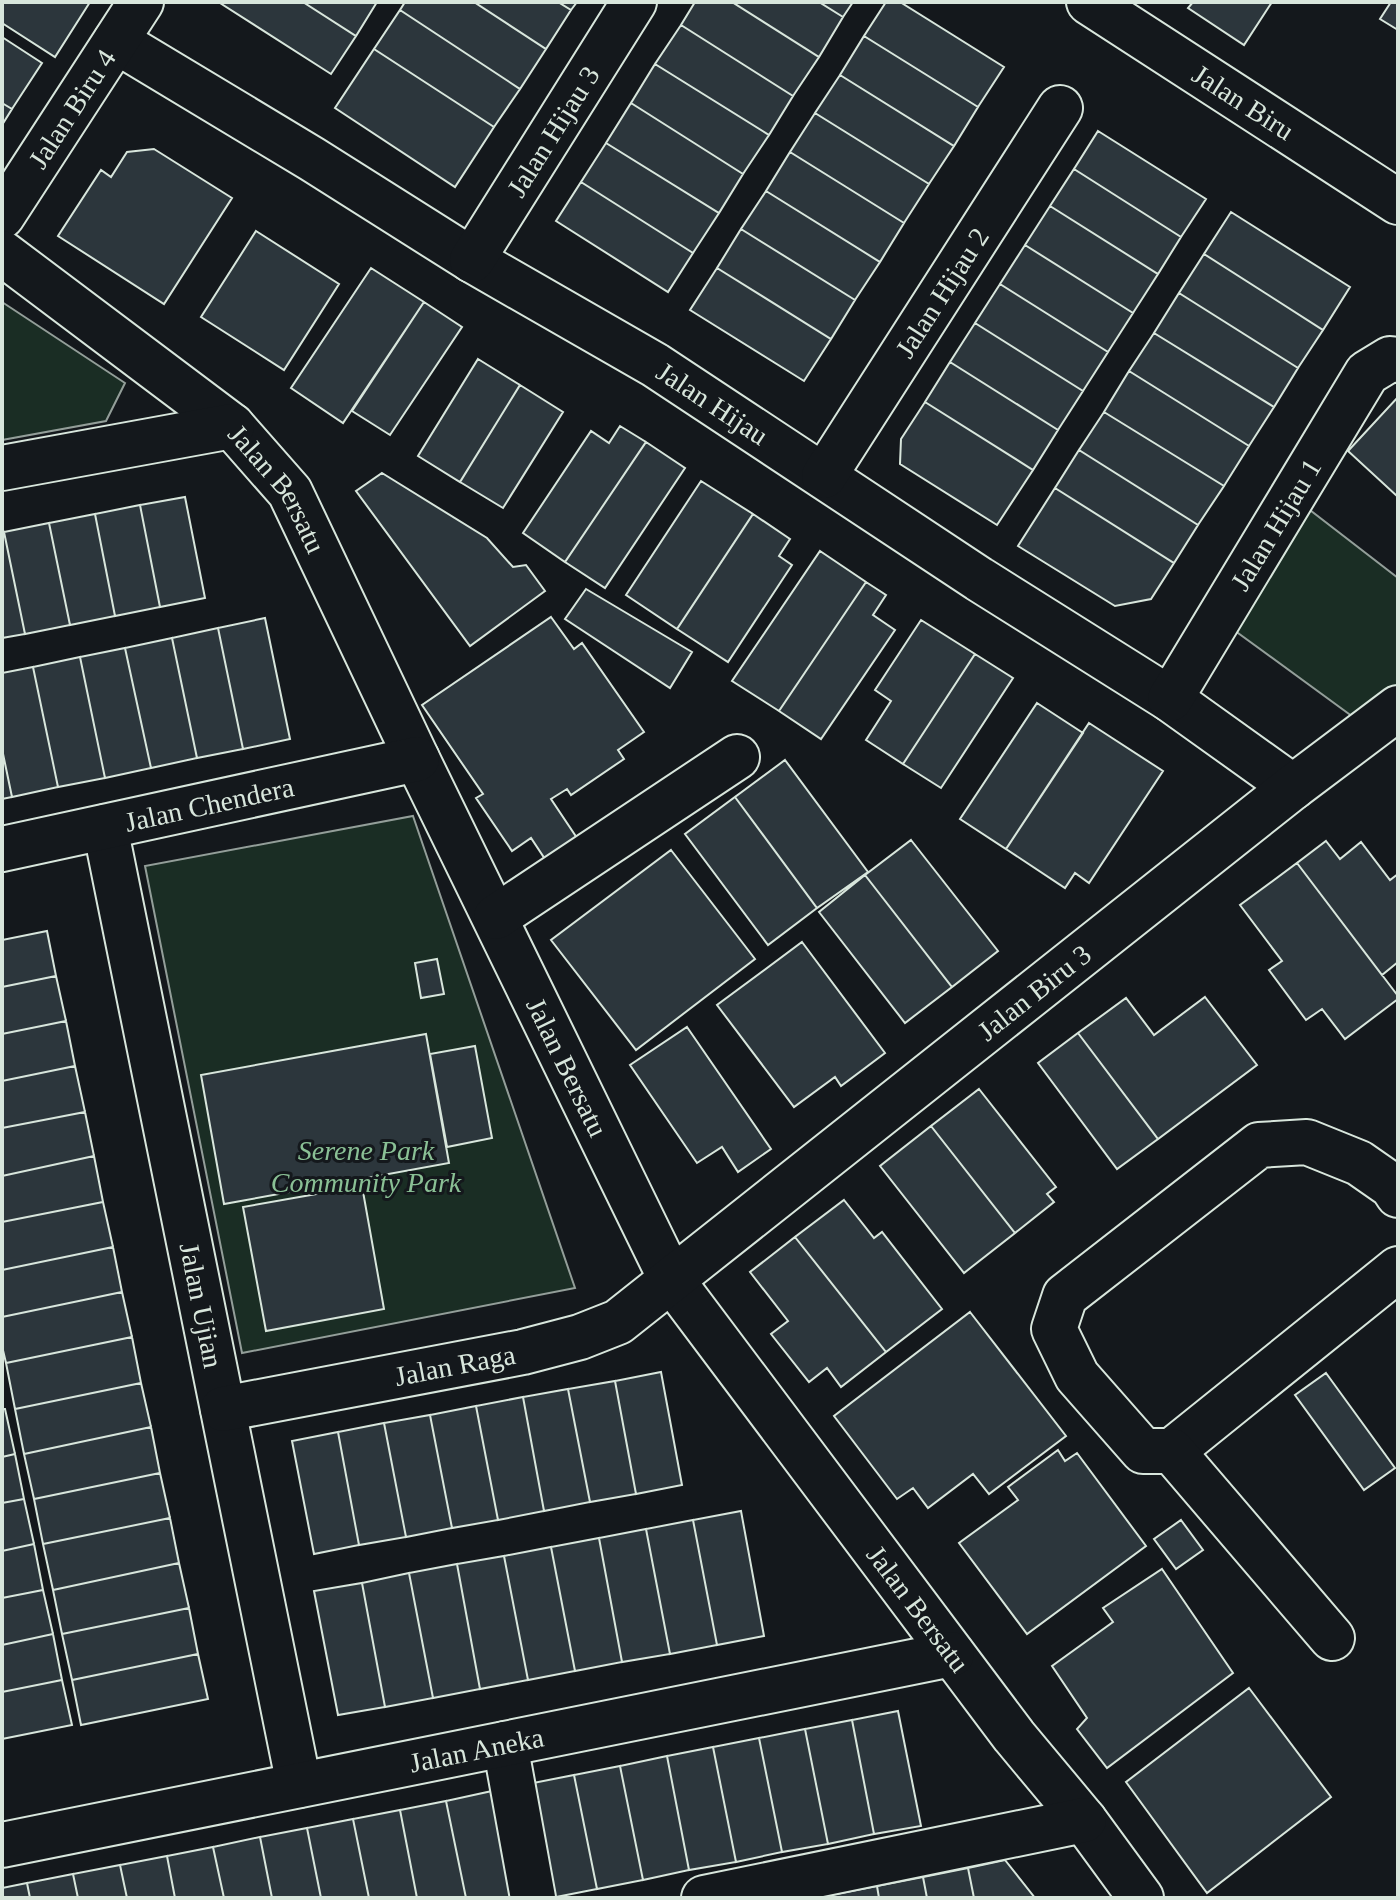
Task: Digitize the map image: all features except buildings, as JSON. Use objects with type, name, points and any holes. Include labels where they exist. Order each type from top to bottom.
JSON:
[{"type":"street","name":"Jalan Biru 4","points":[[2,216],[141,2]]},
{"type":"street","name":"Jalan Hijau 3","points":[[472,260],[634,2]]},
{"type":"street","name":"Jalan Biru","points":[[1089,2],[1398,202]]},
{"type":"street","name":"Jalan Hijau","points":[[116,41],[472,260],[655,365],[979,579],[1170,699],[1293,787]]},
{"type":"street","name":"Jalan Hijau 2","points":[[824,476],[1060,108]]},
{"type":"street","name":"Jalan Bersatu","points":[[2,253],[232,426],[290,492],[671,1279],[1014,1736],[1084,1820],[1141,1898]]},
{"type":"street","name":"Jalan Hijau 1","points":[[1170,699],[1367,373],[1394,360]]},
{"type":"street","points":[[2,468],[232,426]]},
{"type":"street","name":"Jalan Biru 3","points":[[671,1279],[1293,787],[1398,708]]},
{"type":"street","points":[[496,917],[737,757]]},
{"type":"street","name":"Jalan Chendera","points":[[2,849],[417,759]]},
{"type":"street","name":"Jalan Ujian","points":[[105,827],[299,1785]]},
{"type":"street","points":[[1398,1195],[1392,1186],[1359,1163],[1307,1142],[1259,1145],[1065,1296],[1054,1329],[1077,1376],[1143,1451],[1172,1451],[1398,1269]]},
{"type":"street","name":"Jalan Raga","points":[[223,1409],[523,1352],[580,1337],[618,1322],[671,1279]]},
{"type":"street","points":[[1172,1451],[1332,1638]]},
{"type":"street","name":"Jalan Aneka","points":[[2,1845],[952,1654]]},
{"type":"street","points":[[505,1744],[533,1898]]},
{"type":"street","points":[[704,1898],[1084,1820]]},
{"type":"green space","points":[[2,302],[125,383],[106,421],[2,440]]},
{"type":"green space","points":[[1306,507],[1398,578],[1398,691],[1360,722],[1227,625]]},
{"type":"green space","name":"Serene Park Community Park","points":[[413,816],[575,1288],[242,1353],[145,866]]}]
